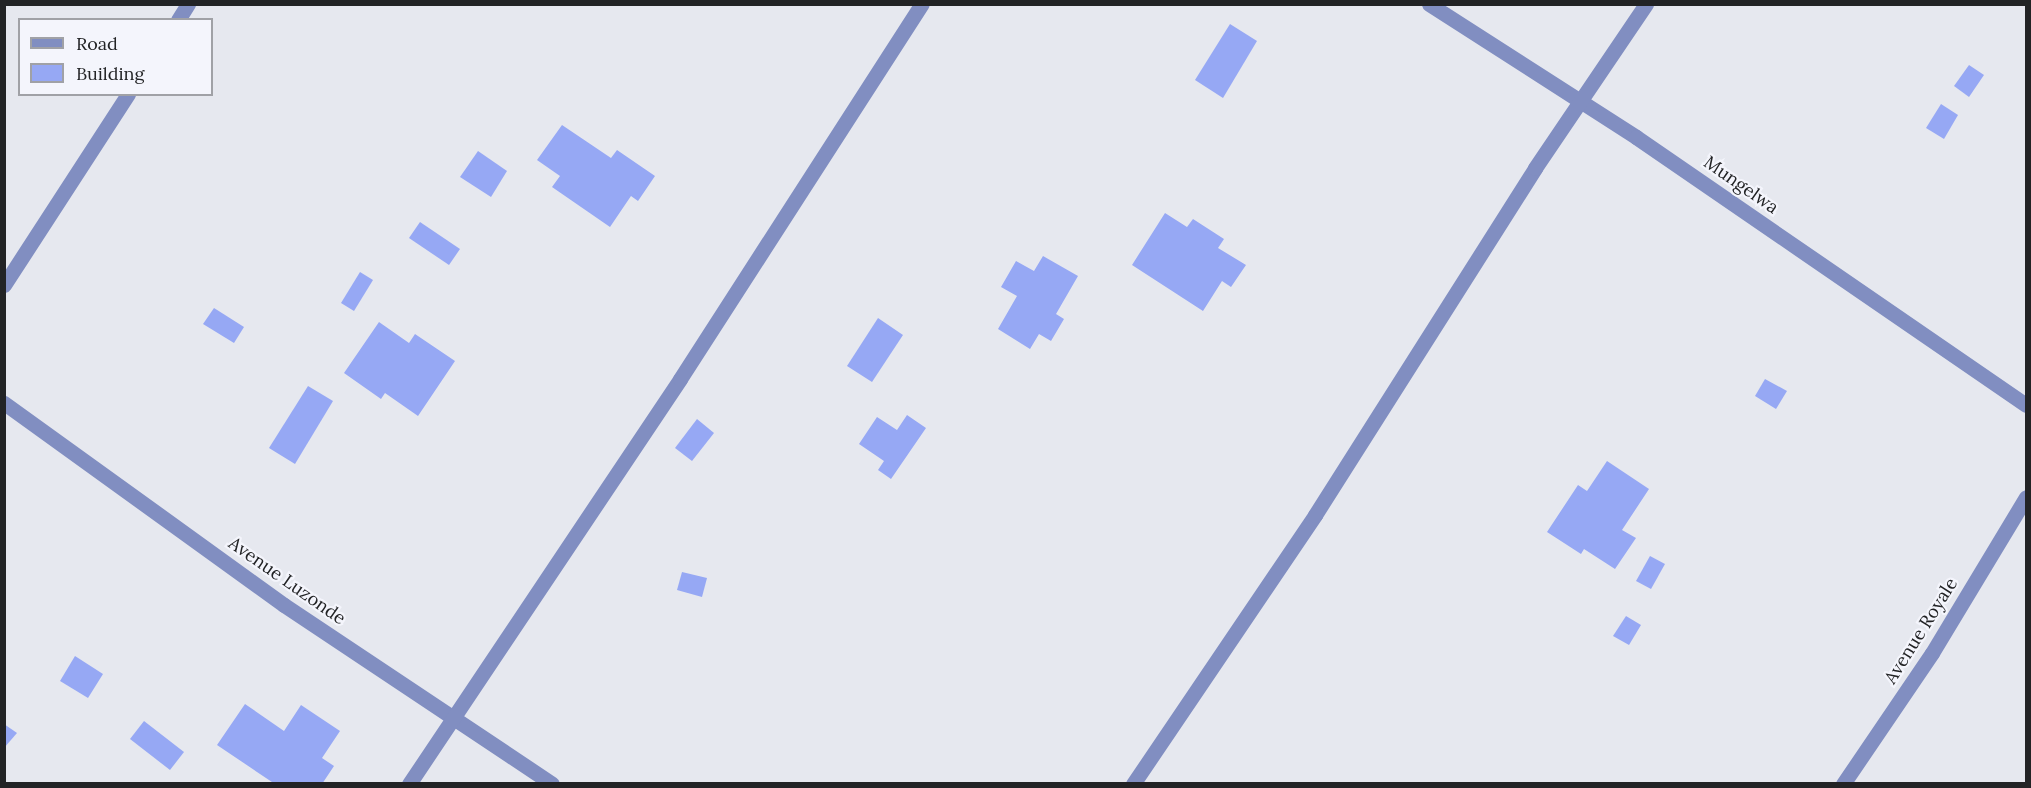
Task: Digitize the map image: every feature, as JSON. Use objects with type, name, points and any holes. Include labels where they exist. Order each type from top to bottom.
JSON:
[{"type":"street","points":[[179,18],[188,4]]},
{"type":"street","points":[[410,783],[922,4]]},
{"type":"street","name":"Mungelwa","points":[[1429,4],[1693,176],[2026,405]]},
{"type":"street","points":[[1133,783],[1182,715],[1315,515],[1578,102],[1646,4]]},
{"type":"street","points":[[4,285],[127,96]]},
{"type":"street","name":"Avenue Luzonde","points":[[4,403],[284,604],[552,783]]},
{"type":"street","name":"Avenue Royale","points":[[1843,783],[1932,653],[2026,497]]},
{"type":"building","points":[[1230,24],[1257,41],[1223,98],[1195,80]]},
{"type":"building","points":[[1969,65],[1984,75],[1969,97],[1954,86]]},
{"type":"building","points":[[1941,104],[1958,115],[1944,139],[1926,128]]},
{"type":"building","points":[[562,125],[611,158],[617,150],[655,176],[638,201],[631,196],[610,227],[552,187],[560,176],[537,160]]},
{"type":"building","points":[[478,151],[507,171],[491,197],[460,177]]},
{"type":"building","points":[[1165,213],[1187,227],[1193,219],[1224,239],[1218,248],[1246,265],[1231,287],[1222,281],[1203,311],[1132,265]]},
{"type":"building","points":[[420,222],[460,249],[449,265],[409,238]]},
{"type":"building","points":[[1043,256],[1078,276],[1056,314],[1064,319],[1051,341],[1039,334],[1030,349],[998,329],[1017,296],[1001,287],[1016,261],[1034,271]]},
{"type":"building","points":[[360,272],[373,280],[354,311],[341,303]]},
{"type":"building","points":[[214,308],[244,327],[234,343],[203,324]]},
{"type":"building","points":[[878,318],[903,335],[872,382],[847,366]]},
{"type":"building","points":[[379,322],[409,343],[415,334],[455,361],[418,416],[385,393],[381,399],[344,373]]},
{"type":"building","points":[[1765,379],[1787,391],[1776,409],[1755,396]]},
{"type":"building","points":[[308,386],[333,401],[295,464],[269,448]]},
{"type":"building","points":[[907,415],[926,428],[891,479],[878,470],[884,461],[859,444],[877,417],[897,430]]},
{"type":"building","points":[[697,419],[714,433],[692,461],[675,448]]},
{"type":"building","points":[[1607,461],[1649,489],[1622,530],[1636,538],[1615,569],[1584,549],[1581,554],[1547,532],[1578,485],[1587,491]]},
{"type":"building","points":[[1650,556],[1665,564],[1651,589],[1636,581]]},
{"type":"building","points":[[682,572],[707,578],[702,597],[677,590]]},
{"type":"building","points":[[1626,616],[1641,625],[1629,645],[1613,636]]},
{"type":"building","points":[[75,656],[103,674],[88,698],[60,681]]},
{"type":"building","points":[[245,704],[284,731],[301,705],[340,731],[322,758],[334,766],[322,784],[275,784],[217,745]]},
{"type":"building","points":[[144,721],[184,752],[170,770],[130,739]]},
{"type":"building","points":[[4,724],[17,733],[4,748]]}]
